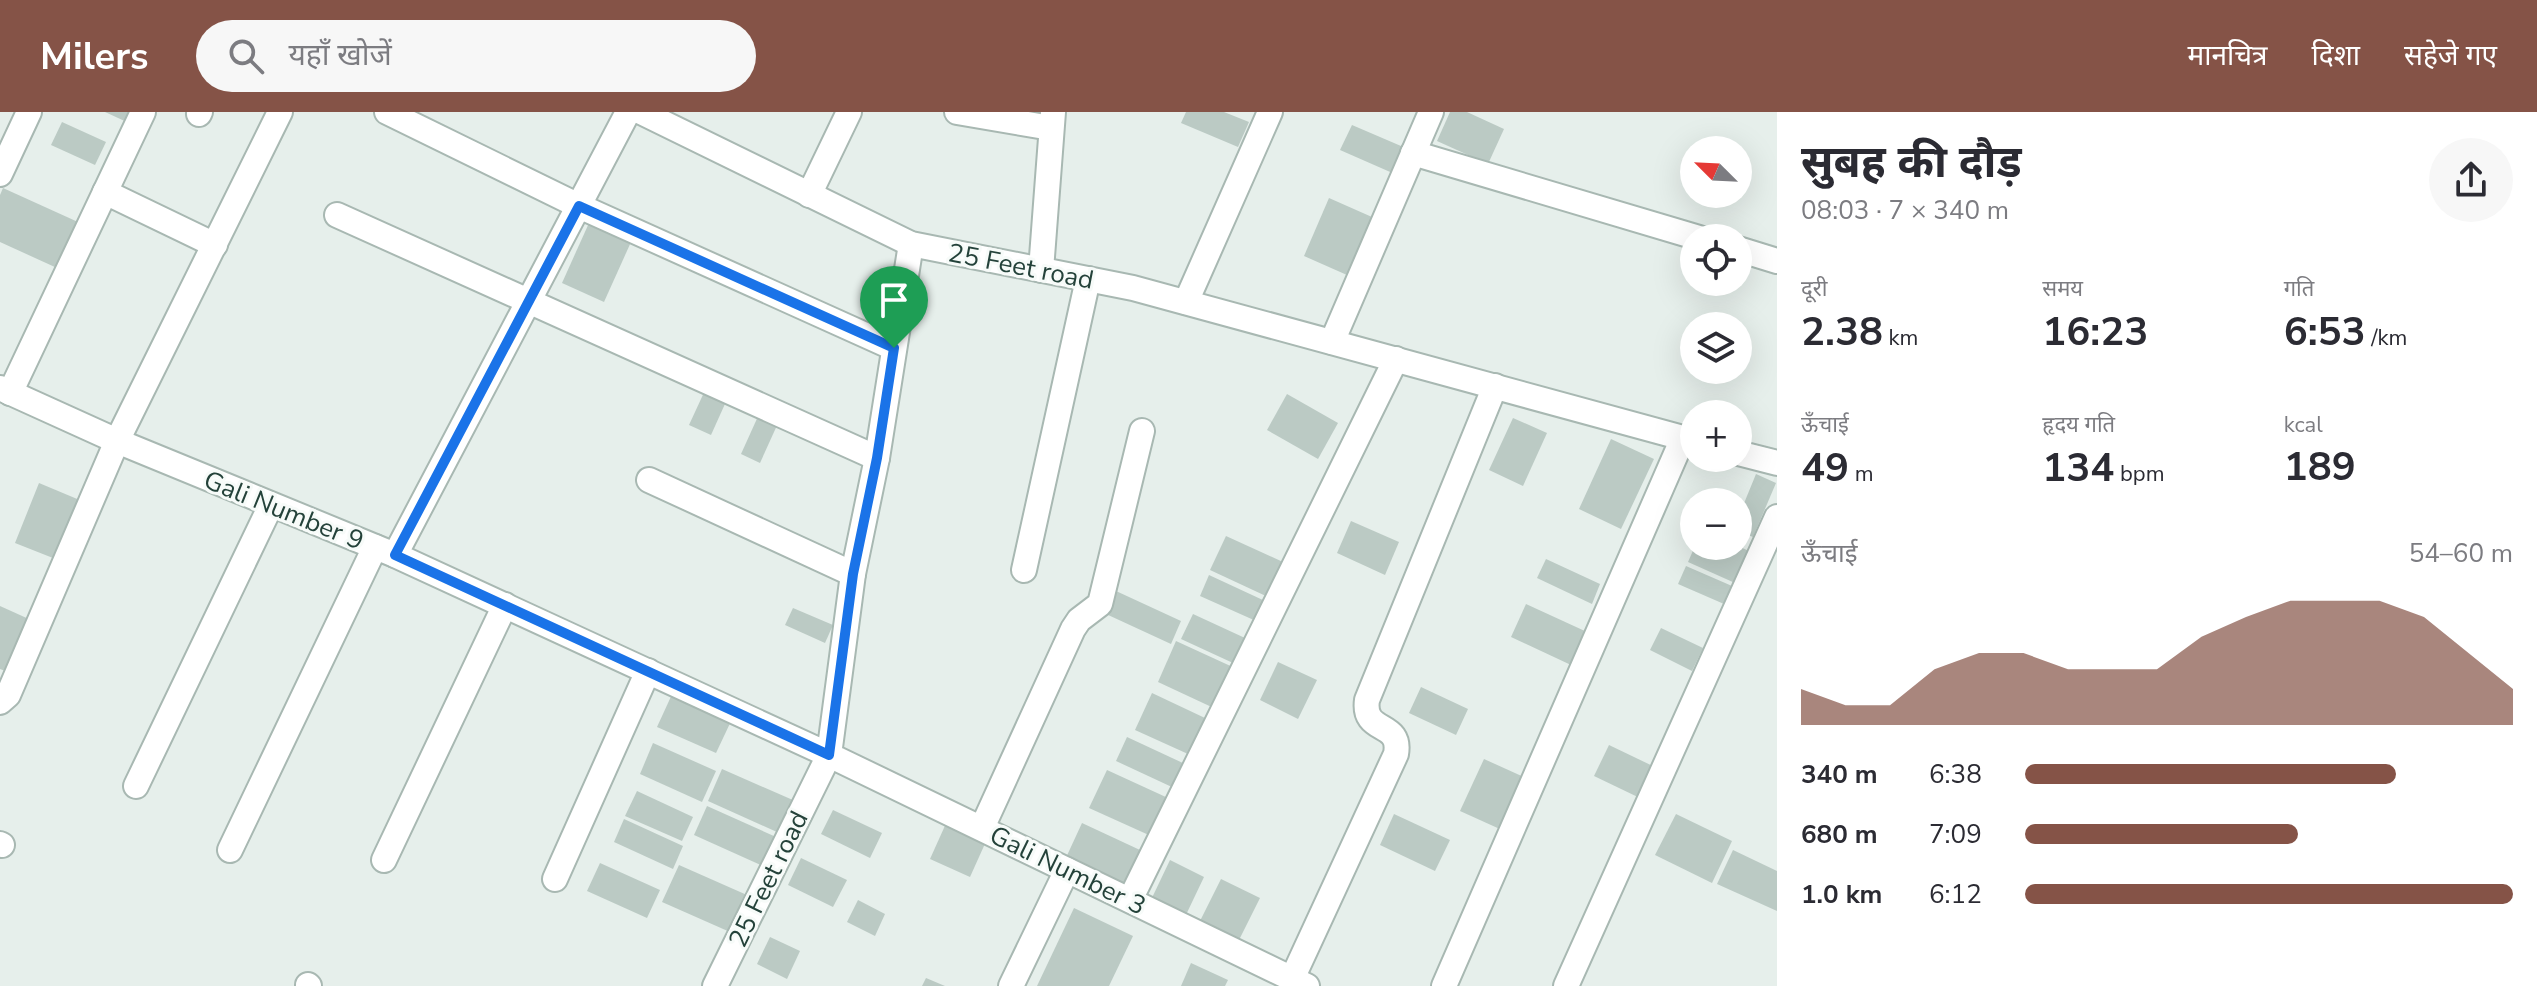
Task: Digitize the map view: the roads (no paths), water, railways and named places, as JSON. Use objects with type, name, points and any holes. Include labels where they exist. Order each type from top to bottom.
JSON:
[{"type":"street","points":[[0,174],[29,112]]},
{"type":"street","points":[[5,390],[143,112]]},
{"type":"street","points":[[0,702],[8,695],[117,441],[280,112]]},
{"type":"street","points":[[387,112],[579,206],[894,348]]},
{"type":"street","points":[[230,850],[385,551],[529,301],[628,112]]},
{"type":"street","points":[[641,112],[911,244]]},
{"type":"street","points":[[809,195],[849,112]]},
{"type":"street","points":[[957,112],[1052,120],[1041,270]]},
{"type":"street","points":[[1186,302],[1270,112]]},
{"type":"street","points":[[1332,342],[1431,112]]},
{"type":"street","points":[[1413,153],[1680,232]]},
{"type":"street","points":[[105,192],[215,245]]},
{"type":"street","points":[[337,215],[877,458]]},
{"type":"street","name":"25 Feet road","points":[[715,986],[829,755],[853,574],[877,458],[911,244],[1186,302],[1680,437]]},
{"type":"street","points":[[1752,253],[1777,261]]},
{"type":"street","points":[[1024,570],[1088,279]]},
{"type":"street","points":[[1130,900],[1396,359]]},
{"type":"street","points":[[1300,982],[1396,754],[1398,744],[1393,734],[1368,719],[1365,711],[1367,700],[1495,386]]},
{"type":"street","name":"Gali Number 9","points":[[5,390],[117,441],[385,551],[829,755]]},
{"type":"street","points":[[982,828],[1073,629],[1079,620],[1100,604],[1142,431]]},
{"type":"street","points":[[1752,457],[1777,463]]},
{"type":"street","points":[[1444,986],[1680,459]]},
{"type":"street","points":[[649,480],[853,574]]},
{"type":"street","points":[[136,786],[271,505]]},
{"type":"street","points":[[1566,986],[1777,517]]},
{"type":"street","points":[[384,860],[505,605]]},
{"type":"street","points":[[555,879],[648,671]]},
{"type":"street","name":"Gali Number 3","points":[[829,755],[1300,982]]},
{"type":"street","points":[[1011,986],[1067,870]]}]
